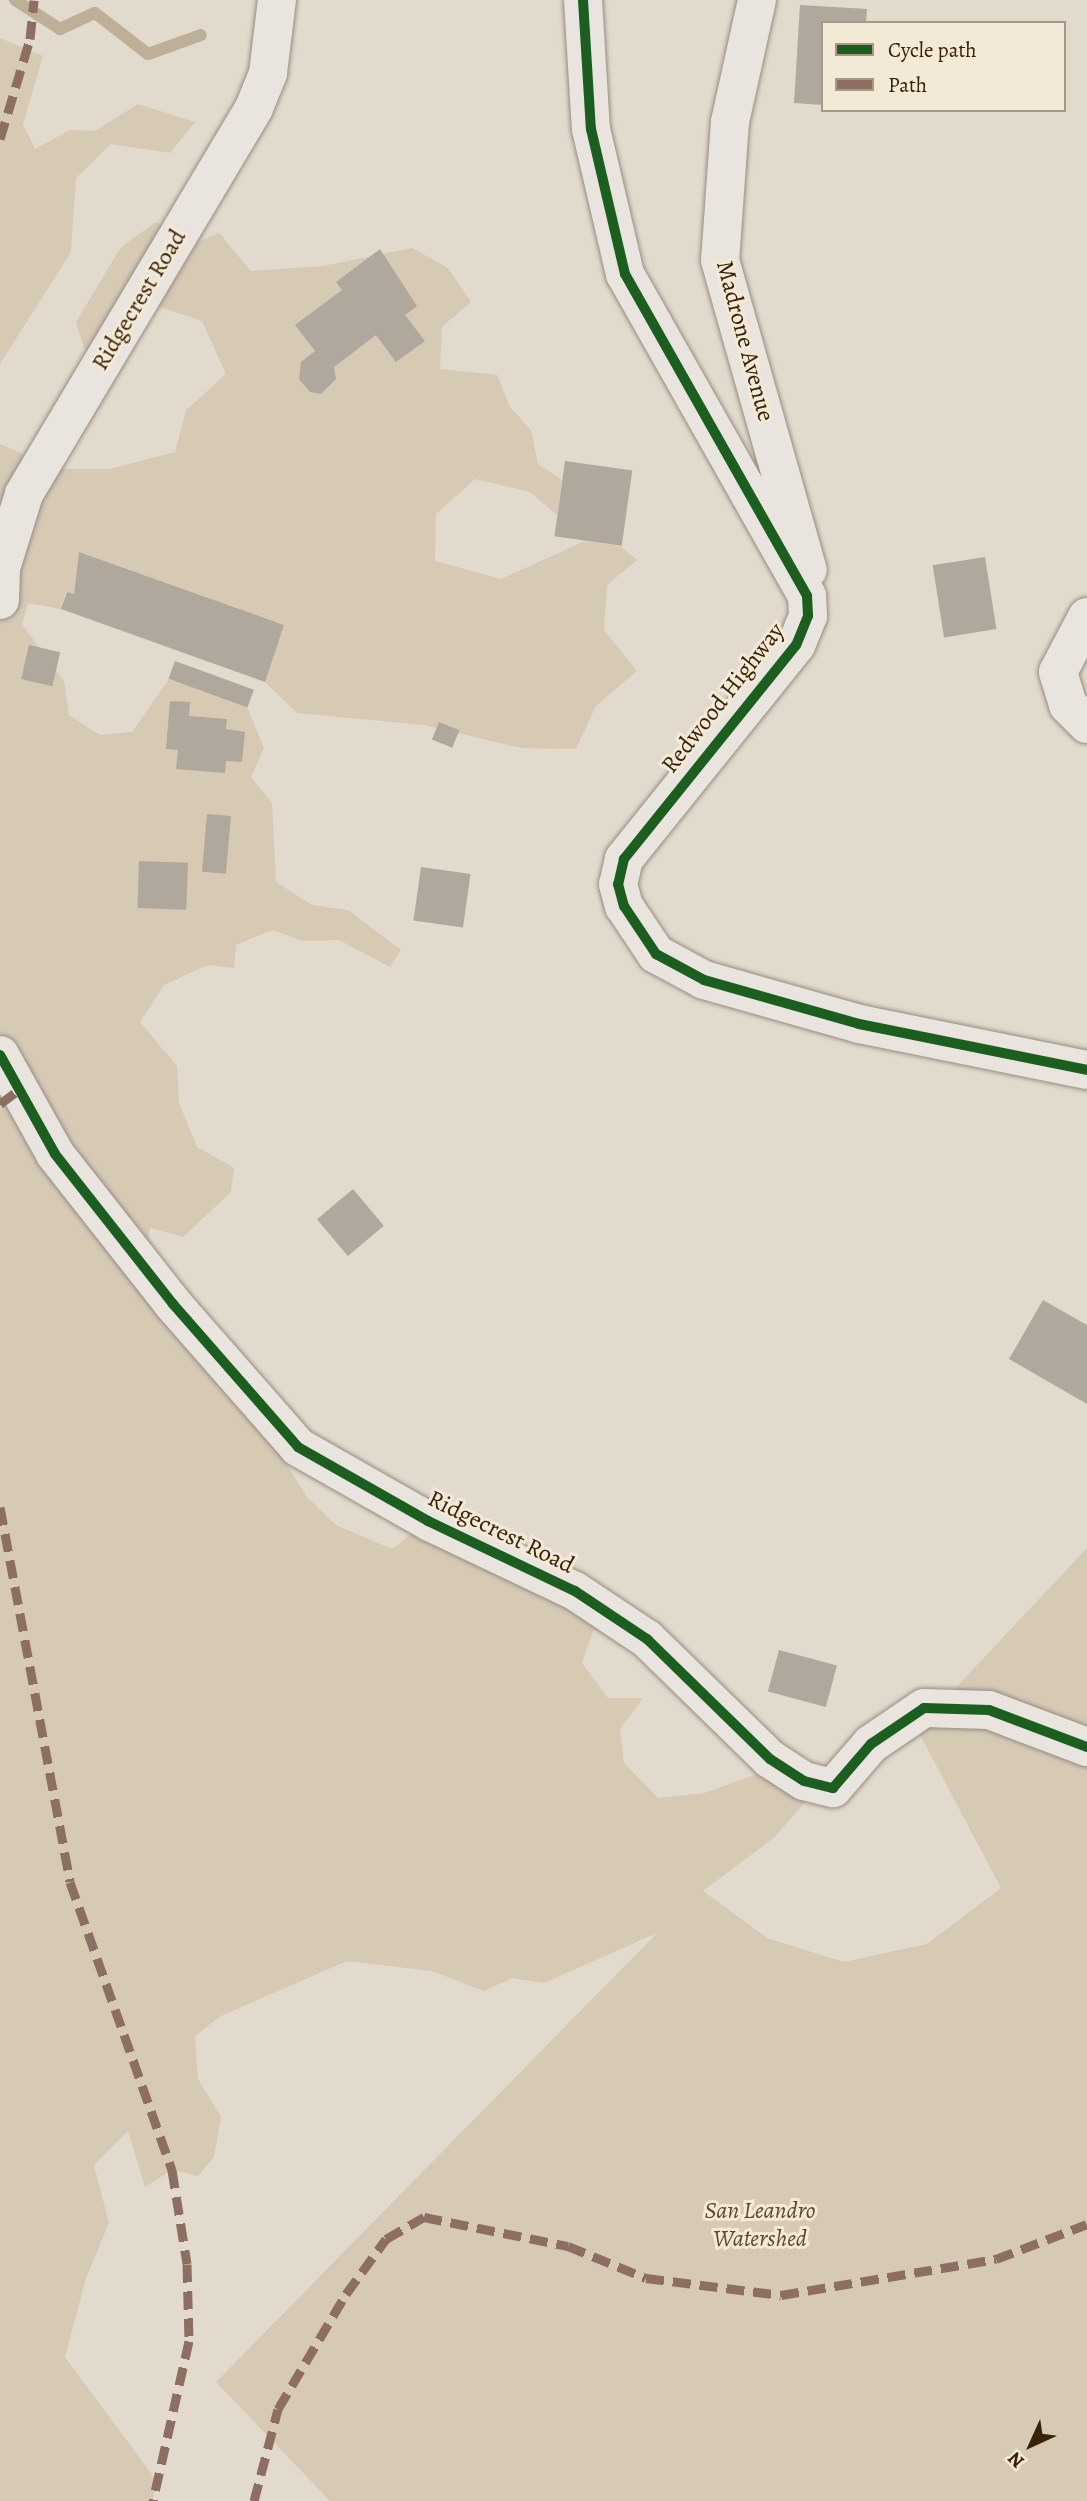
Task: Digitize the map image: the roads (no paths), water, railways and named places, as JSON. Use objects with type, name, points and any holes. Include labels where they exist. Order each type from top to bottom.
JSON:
[{"type":"street","name":"Ridgecrest Road","points":[[0,600],[1,568],[24,494],[254,108],[268,73],[277,0]]},
{"type":"street","points":[[583,0],[591,129],[625,274],[807,596]]},
{"type":"street","name":"Madrone Avenue","points":[[757,0],[730,122],[720,260],[808,558],[807,596]]},
{"type":"street","name":"Redwood Highway","points":[[807,596],[808,617],[796,645],[624,859],[618,884],[637,932],[675,969],[704,980],[859,1024],[1087,1070]]},
{"type":"street","points":[[1087,617],[1058,672],[1068,705],[1087,724]]},
{"type":"street","name":"Ridgecrest Road","points":[[0,1055],[55,1154],[173,1304],[298,1447],[428,1521],[585,1598],[647,1639],[770,1759],[804,1780],[833,1788],[871,1744],[924,1708],[989,1710],[1087,1747]]},
{"type":"waterway","points":[[15,0],[60,29],[95,13],[148,54],[201,35]]},
{"type":"park label","name":"San Leandro Watershed","points":[[760,2225]]}]
